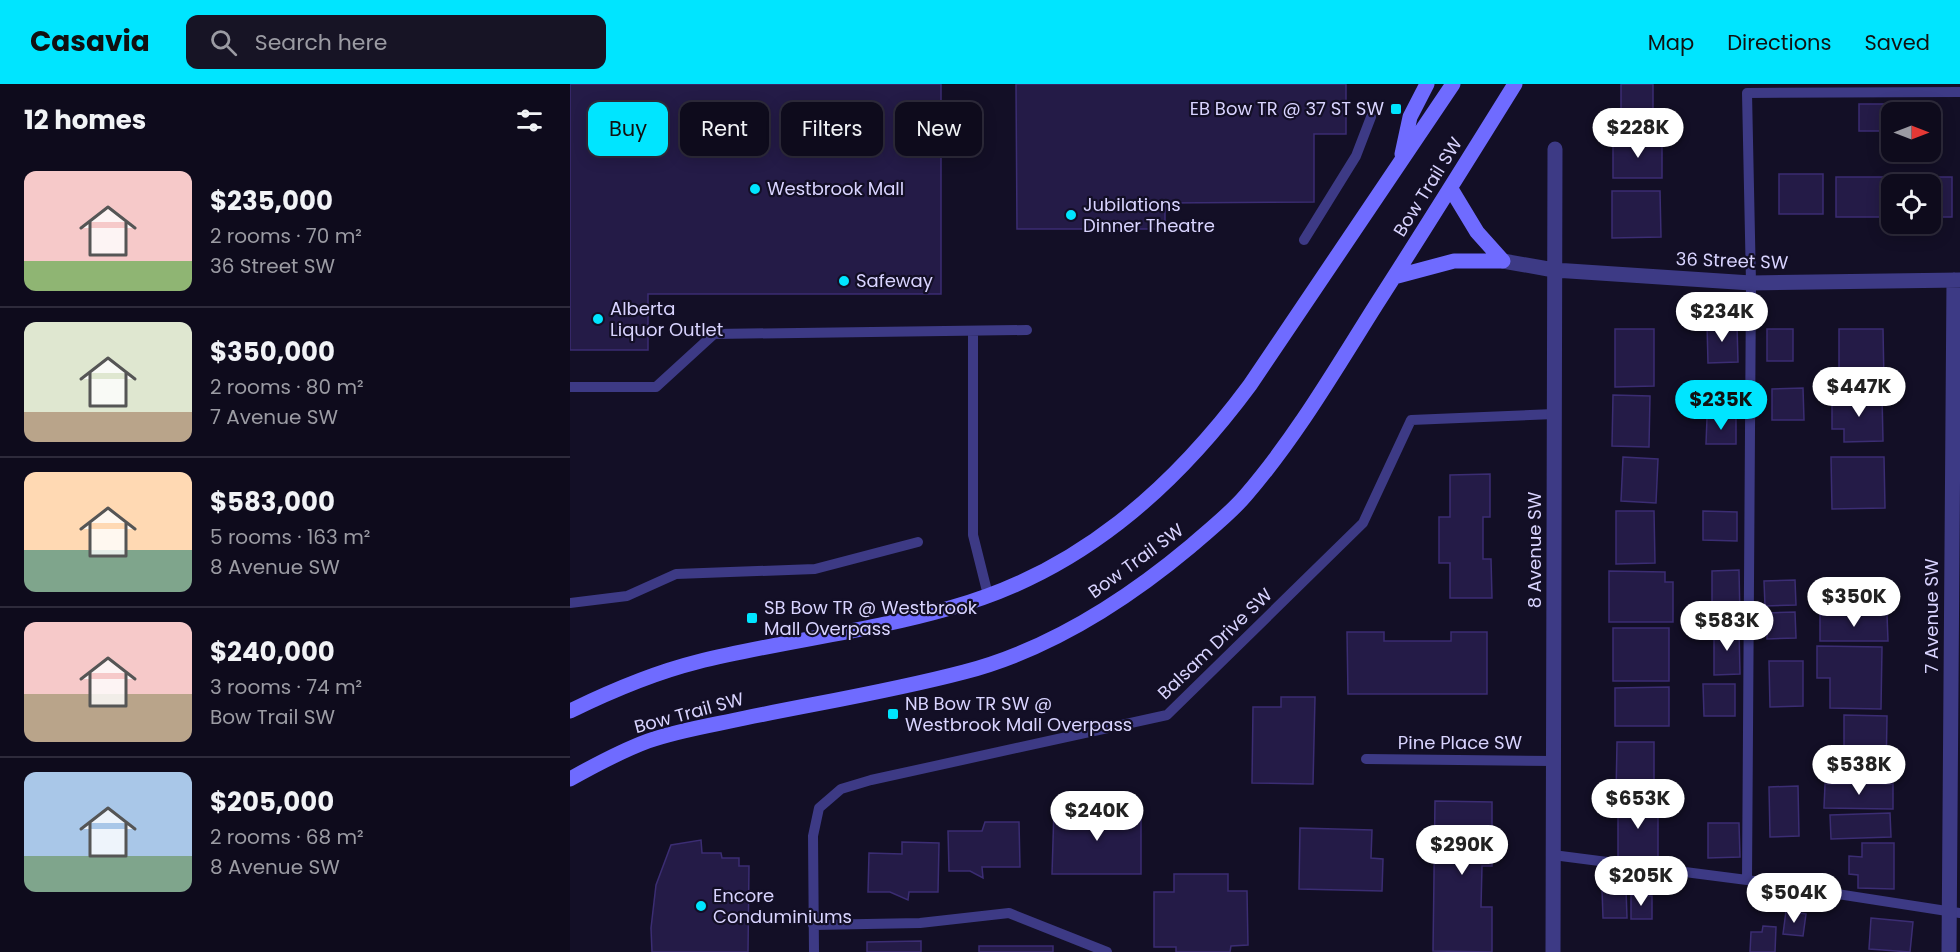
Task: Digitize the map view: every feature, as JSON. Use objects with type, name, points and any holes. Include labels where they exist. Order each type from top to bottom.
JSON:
[{"type":"main road","points":[[1400,163],[1410,117],[1428,84]]},
{"type":"main road","name":"Bow Trail SW","points":[[570,711],[609,692],[696,663],[952,608],[1006,589],[1042,572],[1112,529],[1152,496],[1223,421],[1250,385],[1454,84]]},
{"type":"main road","name":"Bow Trail SW","points":[[570,779],[648,741],[694,729],[898,688],[978,668],[1022,654],[1064,633],[1141,586],[1206,533],[1244,497],[1306,417],[1515,84]]},
{"type":"main road","points":[[1450,189],[1477,232],[1503,261]]},
{"type":"main road","name":"36 Street SW","points":[[1394,277],[1454,261],[1503,261]]},
{"type":"street","name":"8 Avenue SW","points":[[1553,952],[1555,149]]},
{"type":"street","name":"36 Street SW","points":[[1503,261],[1554,270],[1751,283],[1957,280]]},
{"type":"street","name":"7 Avenue SW","points":[[1949,952],[1955,913],[1957,280]]},
{"type":"lane","points":[[1747,880],[1751,283],[1747,93],[1960,92]]},
{"type":"lane","points":[[1304,240],[1356,156],[1371,117]]},
{"type":"lane","points":[[570,387],[656,387],[714,334],[1027,330]]},
{"type":"lane","points":[[973,331],[974,535],[988,595]]},
{"type":"lane","name":"Balsam Drive SW","points":[[814,952],[813,836],[819,808],[841,789],[870,780],[1167,715],[1363,523],[1411,420],[1554,414]]},
{"type":"lane","points":[[570,603],[627,596],[676,574],[814,569],[918,542]]},
{"type":"lane","name":"Pine Place SW","points":[[1366,759],[1554,761]]},
{"type":"lane","points":[[1553,855],[1747,880],[1955,913]]},
{"type":"lane","points":[[813,926],[921,923],[1009,913],[1107,952]]},
{"type":"building","name":"Westbrook Mall","points":[[570,84],[941,84],[941,102],[895,102],[895,156],[941,156],[941,294],[648,294],[648,350],[570,350]]},
{"type":"building","points":[[1016,84],[1346,84],[1346,134],[1314,134],[1314,202],[1165,203],[1165,229],[1017,229]]},
{"type":"building","points":[[1621,84],[1653,84],[1653,123],[1621,123]]},
{"type":"building","points":[[1859,104],[1881,104],[1881,131],[1859,131]]},
{"type":"building","points":[[1613,140],[1662,140],[1662,178],[1613,178]]},
{"type":"building","points":[[1779,174],[1823,174],[1823,214],[1779,214]]},
{"type":"building","points":[[1836,177],[1881,177],[1881,217],[1836,217]]},
{"type":"building","points":[[1941,177],[1952,177],[1952,217],[1941,217]]},
{"type":"building","points":[[1612,191],[1660,191],[1661,237],[1612,238]]},
{"type":"building","points":[[1707,324],[1737,324],[1738,362],[1708,363]]},
{"type":"building","points":[[1615,329],[1654,329],[1654,386],[1615,387]]},
{"type":"building","points":[[1767,329],[1793,329],[1793,361],[1767,361]]},
{"type":"building","points":[[1839,329],[1883,329],[1884,382],[1839,382]]},
{"type":"building","points":[[1803,388],[1804,420],[1772,420],[1772,389]]},
{"type":"building","points":[[1613,395],[1650,396],[1649,447],[1612,446]]},
{"type":"building","points":[[1832,396],[1882,396],[1883,441],[1844,442],[1844,429],[1832,429]]},
{"type":"building","points":[[1707,418],[1736,418],[1736,444],[1706,444]]},
{"type":"building","points":[[1623,457],[1658,459],[1656,503],[1621,501]]},
{"type":"building","points":[[1831,457],[1884,457],[1885,508],[1832,509]]},
{"type":"building","points":[[1490,474],[1490,517],[1483,517],[1483,559],[1491,559],[1492,598],[1450,598],[1450,563],[1439,563],[1439,517],[1450,517],[1450,475]]},
{"type":"building","points":[[1616,511],[1654,511],[1655,563],[1616,564]]},
{"type":"building","points":[[1703,511],[1737,512],[1737,541],[1703,540]]},
{"type":"building","points":[[1739,570],[1740,618],[1712,619],[1712,571]]},
{"type":"building","points":[[1609,571],[1665,572],[1665,582],[1673,582],[1673,622],[1609,622]]},
{"type":"building","points":[[1795,580],[1796,605],[1765,606],[1764,581]]},
{"type":"building","points":[[1821,581],[1890,582],[1889,607],[1821,607]]},
{"type":"building","points":[[1795,612],[1796,638],[1767,639],[1767,613]]},
{"type":"building","points":[[1887,614],[1888,641],[1820,641],[1820,615]]},
{"type":"building","points":[[1613,628],[1669,628],[1669,681],[1613,681]]},
{"type":"building","points":[[1739,629],[1740,674],[1714,675],[1714,630]]},
{"type":"building","points":[[1347,632],[1384,632],[1384,641],[1451,641],[1451,632],[1487,632],[1487,694],[1348,694]]},
{"type":"building","points":[[1817,646],[1882,647],[1881,709],[1830,708],[1830,678],[1817,678]]},
{"type":"building","points":[[1769,661],[1803,661],[1803,706],[1770,707]]},
{"type":"building","points":[[1703,684],[1735,684],[1735,716],[1704,716]]},
{"type":"building","points":[[1669,687],[1669,726],[1615,726],[1615,688]]},
{"type":"building","points":[[1281,697],[1315,697],[1313,784],[1252,783],[1253,707],[1281,707]]},
{"type":"building","points":[[1844,715],[1887,716],[1886,777],[1844,777]]},
{"type":"building","points":[[1617,742],[1654,742],[1654,796],[1616,796]]},
{"type":"building","points":[[1825,784],[1893,784],[1893,809],[1824,808]]},
{"type":"building","points":[[1798,786],[1799,836],[1770,837],[1769,787]]},
{"type":"building","points":[[1435,801],[1492,802],[1492,866],[1482,866],[1481,907],[1492,907],[1492,952],[1433,951]]},
{"type":"building","points":[[1618,803],[1658,803],[1658,857],[1618,857]]},
{"type":"building","points":[[1054,809],[1141,811],[1141,874],[1052,874]]},
{"type":"building","points":[[1890,813],[1891,837],[1831,839],[1830,815]]},
{"type":"building","points":[[985,822],[1019,822],[1020,867],[982,867],[983,878],[970,871],[949,871],[948,831],[982,831]]},
{"type":"building","points":[[1708,823],[1739,823],[1740,857],[1708,858]]},
{"type":"building","points":[[1300,828],[1372,830],[1371,858],[1383,859],[1382,891],[1299,889]]},
{"type":"building","name":"Encore Conduminiums","points":[[701,840],[702,853],[721,853],[722,858],[739,858],[739,866],[749,866],[748,952],[652,952],[651,928],[656,885],[671,845]]},
{"type":"building","points":[[902,842],[939,843],[938,892],[909,892],[908,900],[890,892],[868,892],[869,853],[902,854]]},
{"type":"building","points":[[1862,843],[1894,843],[1894,889],[1858,888],[1858,875],[1849,874],[1849,856],[1862,857]]},
{"type":"building","points":[[1174,874],[1228,874],[1228,891],[1247,891],[1248,945],[1231,946],[1230,952],[1176,952],[1176,947],[1154,947],[1154,892],[1174,892]]},
{"type":"building","points":[[1626,888],[1627,918],[1603,918],[1602,889]]},
{"type":"building","points":[[1631,895],[1652,896],[1652,919],[1631,919]]},
{"type":"building","points":[[1786,911],[1806,914],[1803,936],[1783,934]]},
{"type":"building","points":[[1871,918],[1913,922],[1910,952],[1869,949]]},
{"type":"building","points":[[1763,926],[1776,927],[1775,952],[1750,952],[1751,932],[1762,932]]},
{"type":"building","points":[[921,941],[921,952],[867,952],[867,942]]},
{"type":"building","points":[[979,946],[1053,946],[1053,952],[979,952]]},
{"type":"place","name":"EB Bow TR @ 37 ST SW","points":[[1396,109]]},
{"type":"place","name":"Westbrook Mall","points":[[755,189]]},
{"type":"place","name":"Jubilations Dinner Theatre","points":[[1071,215]]},
{"type":"place","name":"Safeway","points":[[844,281]]},
{"type":"place","name":"Alberta Liquor Outlet","points":[[598,319]]},
{"type":"place","name":"SB Bow TR @ Westbrook Mall Overpass","points":[[752,618]]},
{"type":"place","name":"NB Bow TR SW @ Westbrook Mall Overpass","points":[[893,714]]},
{"type":"place","name":"Encore Conduminiums","points":[[701,906]]}]
